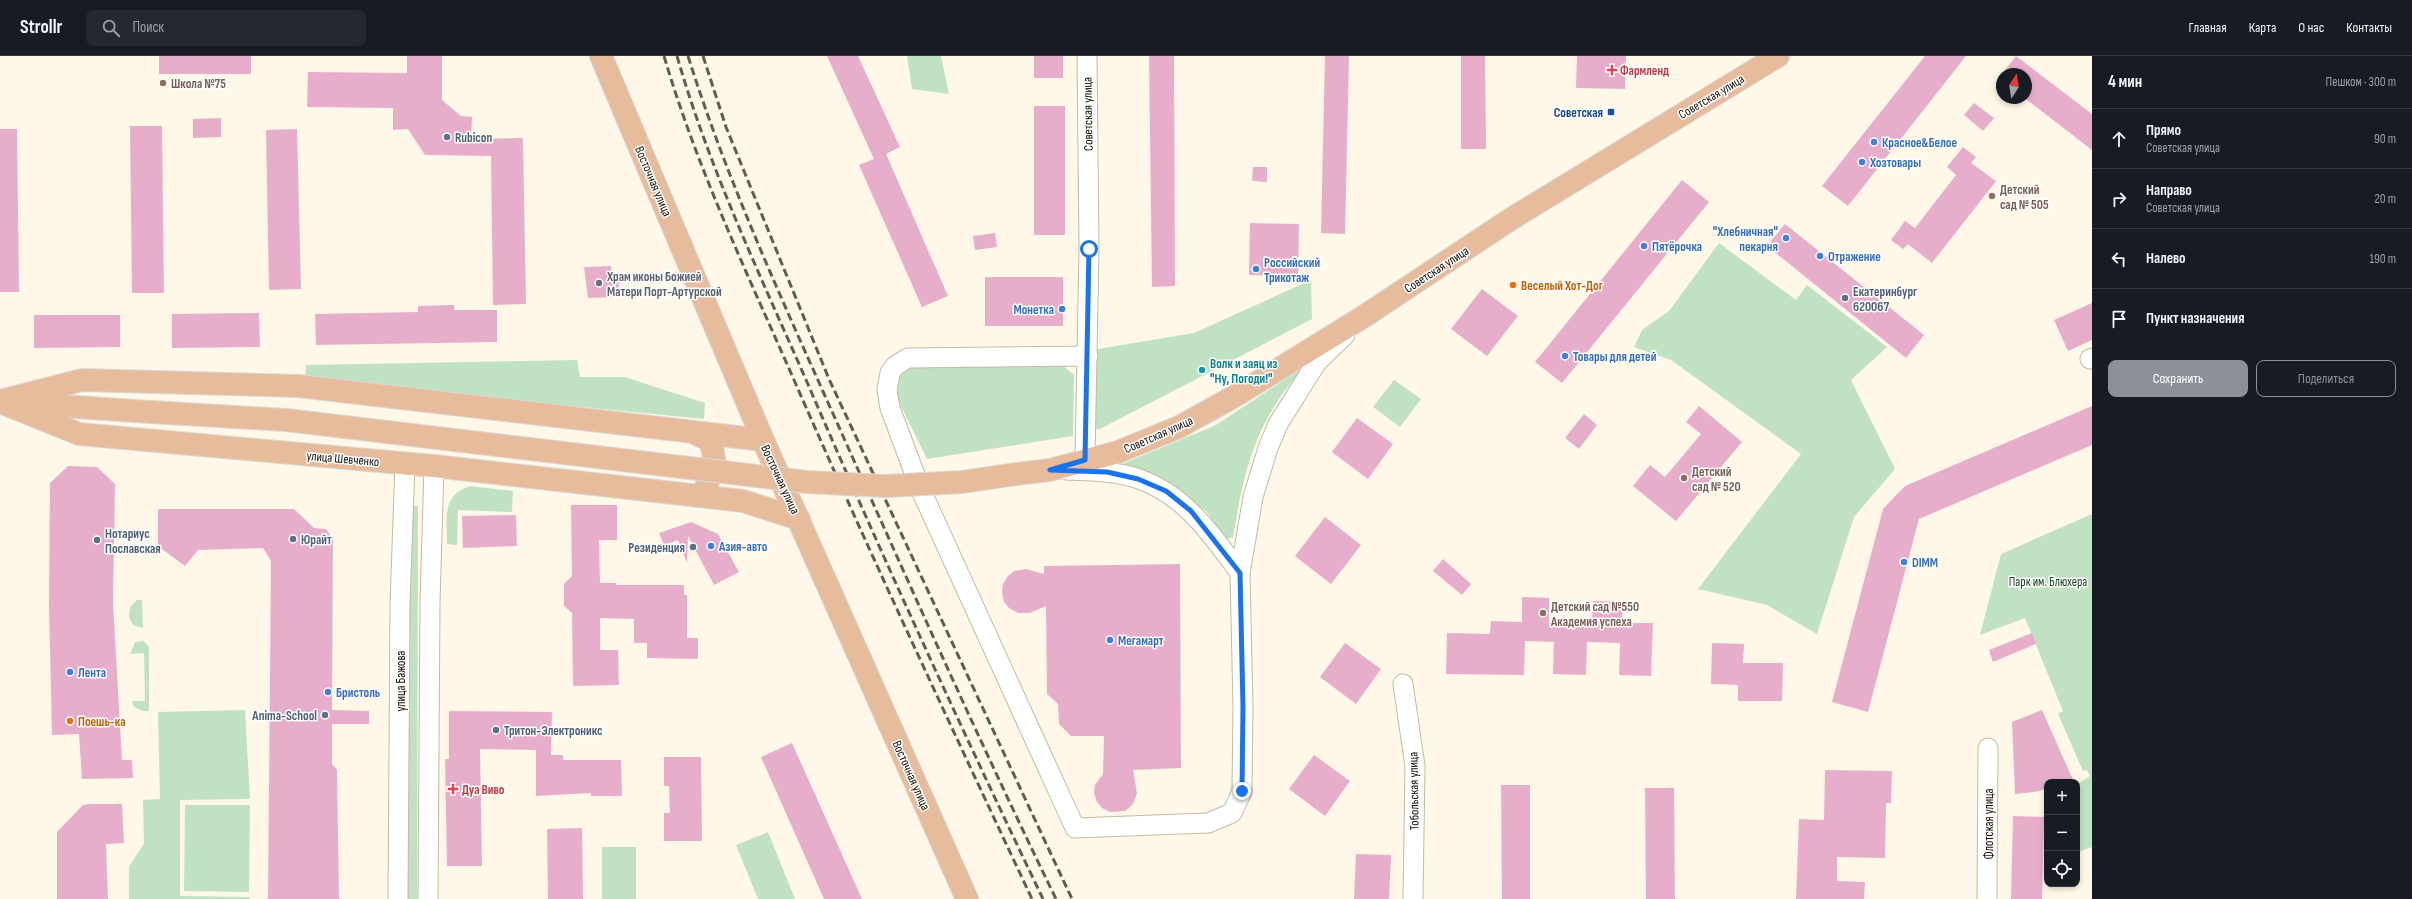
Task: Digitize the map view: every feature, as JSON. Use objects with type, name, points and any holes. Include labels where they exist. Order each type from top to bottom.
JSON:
[{"type":"main road","name":"Восточная улица","points":[[601,56],[763,440],[800,519],[967,899]]},
{"type":"main road","name":"Советская улица","points":[[0,401],[286,420],[807,482],[886,486],[962,482],[1050,470],[1118,452],[1179,427],[1235,396],[1363,317],[1511,219],[1778,56]]},
{"type":"main road","points":[[0,401],[82,380],[298,386],[689,430],[763,440]]},
{"type":"main road","name":"улица Шевченко","points":[[0,401],[79,434],[405,463],[743,501],[800,519]]},
{"type":"main road","points":[[689,430],[711,441],[715,465],[707,486],[691,495]]},
{"type":"street","name":"Советская улица","points":[[1085,460],[1088,356],[1087,56]]},
{"type":"street","points":[[1088,356],[908,358],[895,366],[890,373],[887,385],[890,408],[920,488],[1075,828],[1208,823],[1232,813],[1242,791],[1243,714],[1240,573],[1253,497],[1268,448],[1278,424],[1317,362],[1363,317]]},
{"type":"street","name":"улица Бажова","points":[[398,899],[400,604],[405,463]]},
{"type":"street","points":[[428,899],[430,602],[434,466]]},
{"type":"street","points":[[1050,470],[1107,472],[1138,479],[1166,491],[1191,511],[1240,573]]},
{"type":"street","name":"Тобольская улица","points":[[1403,684],[1415,766],[1413,899]]},
{"type":"street","name":"Флотская улица","points":[[1987,899],[1988,748]]},
{"type":"green space","points":[[907,56],[941,56],[949,94],[912,89]]},
{"type":"green space","points":[[1719,243],[1796,300],[1807,285],[1887,347],[1851,380],[1895,469],[1854,517],[1817,634],[1767,605],[1698,589],[1801,454],[1671,360],[1634,347],[1642,330],[1669,311]]},
{"type":"green space","points":[[1311,280],[1312,319],[1098,430],[1090,422],[1092,350],[1194,333]]},
{"type":"green space","points":[[577,360],[580,377],[625,377],[705,403],[704,419],[305,380],[306,365]]},
{"type":"green space","points":[[1061,364],[1074,375],[1073,436],[927,459],[896,396],[899,377],[912,367]]},
{"type":"green space","points":[[1305,366],[1274,406],[1263,426],[1248,466],[1242,488],[1233,537],[1225,540],[1207,512],[1178,489],[1117,466],[1216,425]]},
{"type":"green space","points":[[1394,380],[1421,399],[1400,427],[1373,407]]},
{"type":"green space","points":[[470,486],[513,491],[512,512],[458,510],[457,545],[447,544],[447,517],[450,502],[454,495]]},
{"type":"green space","points":[[408,506],[418,506],[417,899],[406,899]]},
{"type":"green space","name":"Парк им. Блюхера","points":[[2092,514],[2092,847],[2080,851],[2080,782],[2090,776],[2087,770],[2083,771],[2058,714],[2063,711],[2025,618],[1980,635],[2001,554]]},
{"type":"green space","points":[[137,600],[142,600],[143,628],[133,625],[129,617],[130,607]]},
{"type":"green space","points":[[143,641],[149,647],[149,711],[143,711],[134,707],[132,701],[145,701],[144,653],[130,654],[135,642]]},
{"type":"green space","points":[[245,710],[250,799],[180,800],[180,896],[250,897],[250,899],[129,899],[129,866],[144,844],[143,800],[160,799],[158,712]]},
{"type":"green space","points":[[185,805],[250,805],[249,892],[184,891]]},
{"type":"green space","points":[[768,832],[795,899],[758,899],[736,845]]},
{"type":"green space","points":[[602,847],[636,847],[636,899],[602,899]]},
{"type":"building","points":[[159,56],[251,56],[251,74],[159,74]]},
{"type":"building","points":[[407,56],[442,56],[442,100],[461,116],[472,117],[471,139],[523,138],[526,304],[493,305],[491,156],[425,155],[408,129],[393,130],[393,108],[307,107],[308,72],[407,73]]},
{"type":"building","points":[[827,56],[858,56],[900,147],[886,154],[948,296],[922,307],[859,165],[874,159]]},
{"type":"building","points":[[1034,56],[1063,56],[1063,78],[1034,78]]},
{"type":"building","points":[[1149,56],[1174,56],[1175,286],[1152,287]]},
{"type":"building","points":[[1325,56],[1349,56],[1345,234],[1321,233]]},
{"type":"building","points":[[1461,56],[1485,56],[1486,149],[1461,149]]},
{"type":"building","points":[[1577,56],[1626,56],[1625,89],[1576,88]]},
{"type":"building","points":[[1925,56],[1966,56],[1848,206],[1822,186]]},
{"type":"building","points":[[2016,56],[2032,68],[2007,68]]},
{"type":"building","points":[[2032,68],[2092,114],[2092,150],[2032,104]]},
{"type":"building","points":[[1974,103],[1994,118],[1983,131],[1964,115]]},
{"type":"building","points":[[1034,106],[1065,106],[1065,235],[1034,235]]},
{"type":"building","points":[[221,118],[221,137],[193,138],[193,119]]},
{"type":"building","points":[[130,126],[162,126],[164,293],[132,293]]},
{"type":"building","points":[[0,129],[17,129],[19,292],[0,292]]},
{"type":"building","points":[[297,129],[301,289],[269,290],[266,130]]},
{"type":"building","points":[[1963,147],[1976,157],[1971,163],[1996,181],[1932,263],[1908,244],[1903,249],[1891,240],[1905,221],[1915,228],[1956,175],[1947,167]]},
{"type":"building","points":[[1253,167],[1267,167],[1267,182],[1252,181]]},
{"type":"building","points":[[1682,180],[1709,202],[1562,383],[1535,362]]},
{"type":"building","points":[[1250,223],[1299,224],[1298,276],[1249,275]]},
{"type":"building","points":[[1785,224],[1924,335],[1906,358],[1767,246]]},
{"type":"building","points":[[995,233],[997,247],[975,250],[973,236]]},
{"type":"building","name":"Храм иконы Божией Матери Порт-Артурской","points":[[611,266],[612,275],[618,275],[619,287],[613,289],[613,297],[588,298],[584,267]]},
{"type":"building","points":[[985,277],[1063,277],[1063,326],[985,326]]},
{"type":"building","points":[[1482,289],[1518,316],[1487,356],[1451,329]]},
{"type":"building","points":[[2092,303],[2092,340],[2068,351],[2054,320]]},
{"type":"building","points":[[454,305],[454,310],[497,310],[497,342],[316,345],[315,314],[418,312],[418,306]]},
{"type":"building","points":[[259,313],[260,347],[172,348],[172,314]]},
{"type":"building","points":[[34,315],[120,315],[120,347],[34,348]]},
{"type":"building","points":[[1699,406],[1742,442],[1676,521],[1633,486],[1650,465],[1665,477],[1701,434],[1686,422]]},
{"type":"building","points":[[2092,406],[2092,445],[1919,519],[1868,712],[1832,702],[1883,509],[1905,486]]},
{"type":"building","points":[[1584,414],[1597,425],[1579,449],[1565,438]]},
{"type":"building","points":[[1357,418],[1393,444],[1368,479],[1332,452]]},
{"type":"building","points":[[68,466],[97,467],[115,484],[113,603],[122,760],[132,760],[133,778],[82,779],[79,734],[52,735],[49,604],[50,483]]},
{"type":"building","points":[[571,505],[617,505],[617,540],[599,540],[600,583],[616,583],[616,585],[684,585],[684,595],[687,595],[687,638],[698,638],[698,659],[647,658],[647,643],[634,643],[634,619],[600,618],[600,650],[618,650],[619,685],[573,686],[572,613],[564,606],[564,584],[572,576]]},
{"type":"building","points":[[158,509],[294,509],[314,528],[326,529],[333,539],[332,710],[369,711],[369,724],[332,724],[332,764],[337,770],[339,899],[268,899],[271,561],[263,548],[198,550],[185,566],[158,546]]},
{"type":"building","points":[[516,515],[517,546],[463,548],[462,516]]},
{"type":"building","points":[[1325,517],[1361,545],[1331,584],[1295,556]]},
{"type":"building","points":[[691,522],[718,534],[739,572],[714,585],[688,536],[687,563],[678,540],[664,545],[659,533]]},
{"type":"building","points":[[1443,559],[1471,584],[1462,595],[1433,571]]},
{"type":"building","points":[[1180,564],[1181,768],[1133,770],[1137,793],[1133,804],[1125,811],[1110,812],[1102,808],[1097,802],[1094,793],[1095,785],[1103,774],[1104,736],[1071,736],[1059,724],[1058,704],[1047,694],[1046,606],[1030,613],[1018,613],[1009,608],[1004,602],[1002,592],[1003,584],[1008,576],[1014,571],[1026,569],[1044,574],[1044,566]]},
{"type":"building","points":[[1522,597],[1549,598],[1549,623],[1592,624],[1593,601],[1623,602],[1622,623],[1653,623],[1651,676],[1619,675],[1620,643],[1587,642],[1586,675],[1553,674],[1554,642],[1525,641],[1524,675],[1446,674],[1447,633],[1490,634],[1491,621],[1522,622]]},
{"type":"building","points":[[2032,633],[2036,644],[1993,662],[1989,650]]},
{"type":"building","points":[[1345,643],[1381,669],[1356,704],[1320,677]]},
{"type":"building","points":[[1712,643],[1744,644],[1743,663],[1783,663],[1782,701],[1738,701],[1738,685],[1711,684]]},
{"type":"building","points":[[2042,710],[2073,779],[2044,779],[2044,790],[2015,794],[2012,722]]},
{"type":"building","points":[[449,711],[552,712],[551,755],[563,755],[563,760],[621,760],[622,796],[591,796],[591,793],[536,796],[536,750],[480,749],[482,866],[447,866],[445,759],[449,759]]},
{"type":"building","points":[[792,743],[862,899],[824,899],[761,757]]},
{"type":"building","points":[[1314,755],[1350,781],[1325,816],[1289,789]]},
{"type":"building","points":[[664,757],[701,757],[702,841],[664,841],[664,813],[670,813],[669,786],[664,786]]},
{"type":"building","points":[[1825,770],[1892,771],[1891,803],[1886,803],[1885,858],[1837,857],[1837,881],[1865,882],[1864,899],[1796,899],[1799,819],[1824,820]]},
{"type":"building","points":[[1501,785],[1530,785],[1530,899],[1502,899]]},
{"type":"building","points":[[1645,788],[1674,788],[1675,899],[1646,899]]},
{"type":"building","points":[[122,804],[124,843],[106,844],[108,899],[57,899],[57,832],[83,805]]},
{"type":"building","points":[[2013,816],[2044,817],[2042,899],[2011,899]]},
{"type":"building","points":[[582,828],[583,899],[548,899],[547,829]]},
{"type":"building","points":[[1356,854],[1391,855],[1389,899],[1354,899]]},
{"type":"railway","points":[[664,56],[691,137],[739,256],[879,571],[1032,899]]},
{"type":"railway","points":[[677,56],[704,139],[736,221],[893,577],[982,771],[1043,899]]},
{"type":"railway","points":[[688,56],[723,155],[762,253],[898,559],[1002,786],[1056,899]]},
{"type":"railway","points":[[703,56],[726,127],[829,379],[1072,899]]},
{"type":"place","name":"Фармленд","points":[[1612,70]]},
{"type":"place","name":"Школа №75","points":[[163,83]]},
{"type":"place","name":"Советская","points":[[1611,112]]},
{"type":"place","name":"Rubicon","points":[[447,137]]},
{"type":"place","name":"Красное&Белое","points":[[1874,142]]},
{"type":"place","name":"Хозтовары","points":[[1862,162]]},
{"type":"place","name":"Детский сад № 505","points":[[1992,196]]},
{"type":"place","name":"\"Хлебничная\" пекарня","points":[[1786,238]]},
{"type":"place","name":"Пятёрочка","points":[[1644,246]]},
{"type":"place","name":"Отражение","points":[[1820,256]]},
{"type":"place","name":"Российский Трикотаж","points":[[1256,269]]},
{"type":"place","name":"Храм иконы Божией Матери Порт-Артурской","points":[[599,283]]},
{"type":"place","name":"Веселый Хот-Дог","points":[[1513,285]]},
{"type":"place","name":"Екатеринбург 620067","points":[[1845,298]]},
{"type":"place","name":"Монетка","points":[[1062,309]]},
{"type":"place","name":"Товары для детей","points":[[1565,356]]},
{"type":"place","name":"Волк и заяц из \"Ну, Погоди!\"","points":[[1202,370]]},
{"type":"place","name":"Детский сад № 520","points":[[1684,478]]},
{"type":"place","name":"Юрайт","points":[[293,539]]},
{"type":"place","name":"Нотариус Пославская","points":[[97,540]]},
{"type":"place","name":"Азия-авто","points":[[711,546]]},
{"type":"place","name":"Резиденция","points":[[693,547]]},
{"type":"place","name":"DIMM","points":[[1904,562]]},
{"type":"place","name":"Детский сад №550 Академия успеха","points":[[1543,613]]},
{"type":"place","name":"Мегамарт","points":[[1110,640]]},
{"type":"place","name":"Лента","points":[[70,672]]},
{"type":"place","name":"Бристоль","points":[[328,692]]},
{"type":"place","name":"Anima-School","points":[[325,715]]},
{"type":"place","name":"Поешь-ка","points":[[70,721]]},
{"type":"place","name":"Тритон-Электроникс","points":[[496,730]]},
{"type":"place","name":"Дуа Виво","points":[[453,789]]},
{"type":"route","points":[[1089,249],[1085,460],[1050,470],[1107,472],[1138,479],[1166,491],[1191,511],[1213,536],[1240,573],[1243,707],[1242,791]]}]
